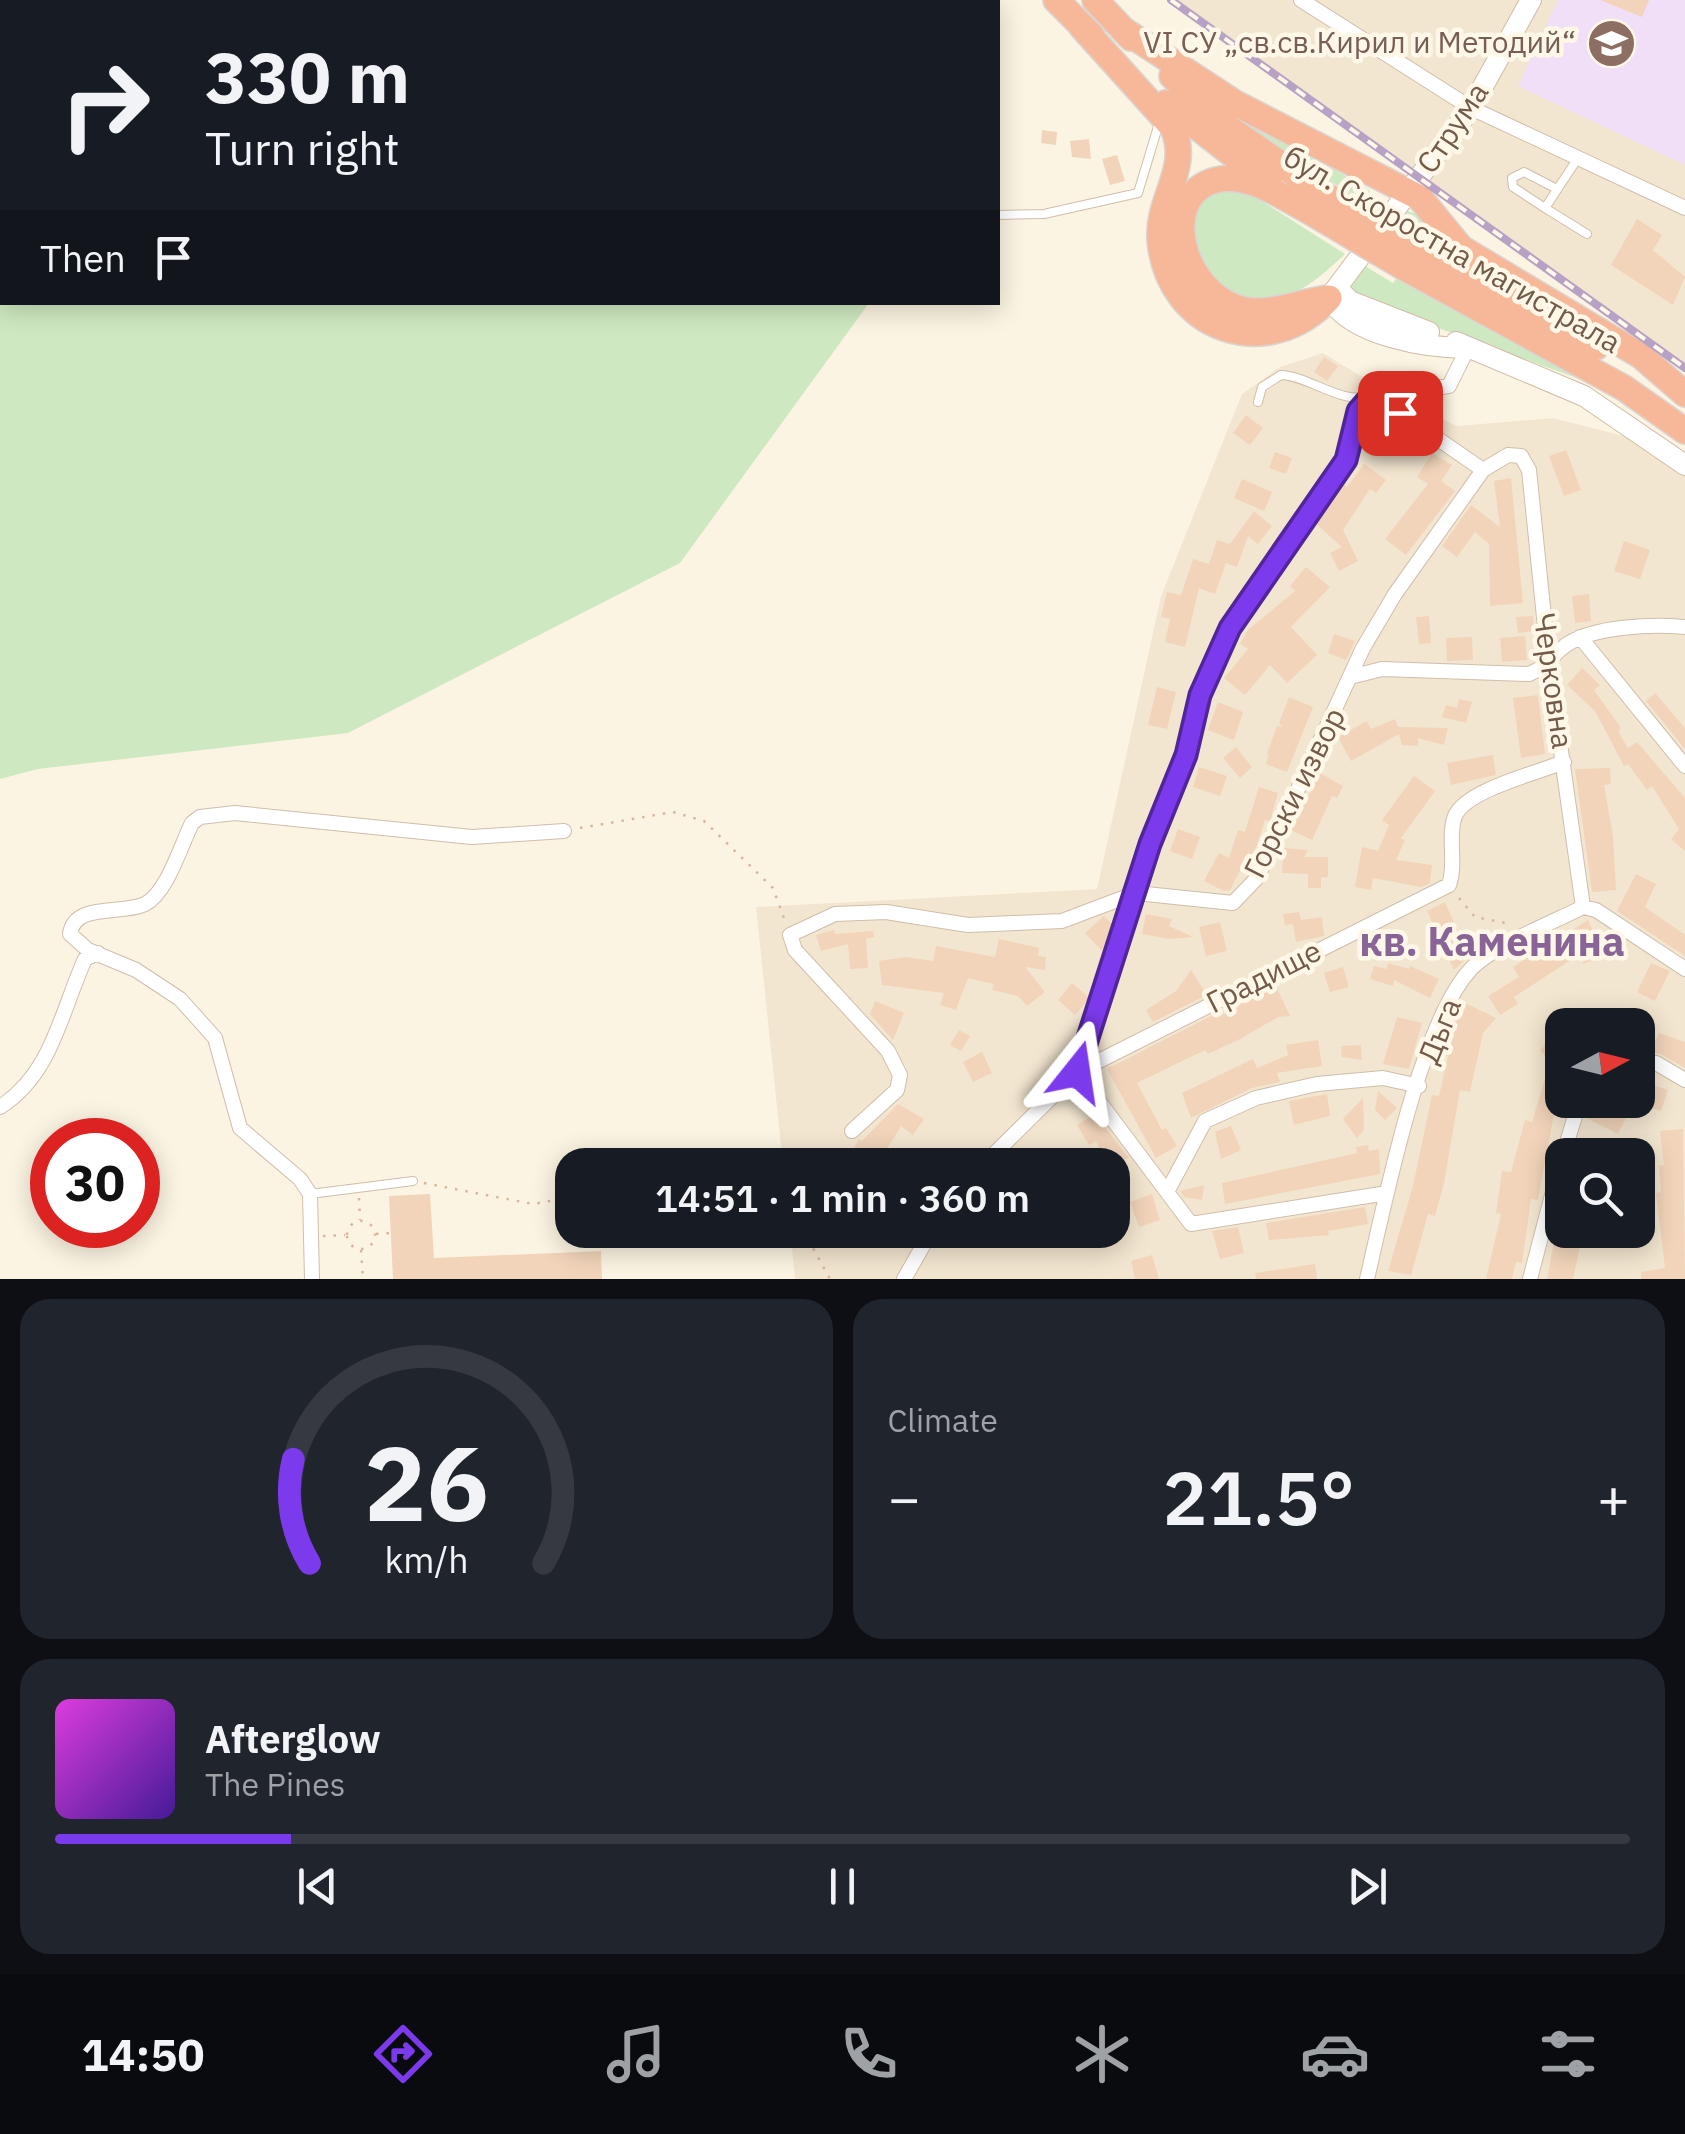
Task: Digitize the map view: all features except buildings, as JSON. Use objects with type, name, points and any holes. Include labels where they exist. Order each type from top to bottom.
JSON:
[{"type":"highway","name":"бул. Скоростна магистрала","points":[[1056,0],[1200,133],[1624,388],[1685,431]]},
{"type":"highway","name":"бул. Скоростна магистрала","points":[[1095,0],[1223,124],[1320,205]]},
{"type":"highway","points":[[1081,26],[1162,116],[1181,145],[1181,163],[1166,199],[1160,238],[1171,279],[1190,309],[1214,326],[1269,332],[1303,321],[1333,293]]},
{"type":"highway","points":[[1122,30],[1235,103],[1386,184],[1409,191],[1461,248],[1641,356],[1685,394]]},
{"type":"highway","points":[[1320,205],[1248,182],[1220,180],[1207,184],[1189,203],[1182,242],[1192,274],[1228,304],[1258,311],[1333,293]]},
{"type":"highway","name":"бул. Скоростна магистрала","points":[[1409,257],[1585,340],[1685,403]]},
{"type":"main road","name":"Струма","points":[[1333,293],[1471,108],[1531,0]]},
{"type":"main road","points":[[1333,293],[1339,314],[1366,328],[1448,348],[1468,348],[1584,396],[1685,464]]},
{"type":"street","points":[[1301,0],[1471,108],[1685,208]]},
{"type":"street","points":[[1387,1192],[1191,1224],[1077,1072],[1186,755],[1200,695],[1230,628],[1346,460],[1358,411],[1373,394],[1399,384],[1422,390],[1449,386],[1468,348]]},
{"type":"street","points":[[1373,394],[1482,470]]},
{"type":"street","name":"Черковна","points":[[1482,470],[1508,455],[1521,456],[1531,488],[1549,666],[1583,907]]},
{"type":"street","name":"Горски извор","points":[[790,935],[835,914],[886,912],[968,926],[1062,921],[1136,894],[1233,902],[1257,878],[1364,648],[1395,594],[1482,470]]},
{"type":"street","points":[[1354,676],[1382,668],[1529,674],[1549,666],[1562,648],[1580,637],[1685,627]]},
{"type":"street","points":[[1580,637],[1685,766]]},
{"type":"street","points":[[1449,885],[1454,870],[1454,818],[1468,798],[1564,762]]},
{"type":"street","points":[[312,1279],[310,1194],[300,1179],[240,1128],[221,1050],[180,999],[136,970],[74,940],[71,925],[78,917],[136,908],[155,898],[192,823],[200,817],[235,813],[472,837],[564,831]]},
{"type":"street","name":"Градище","points":[[1000,1148],[1077,1072],[1449,885]]},
{"type":"street","points":[[1583,907],[1596,910],[1685,970]]},
{"type":"street","name":"Дъга","points":[[1368,1279],[1387,1192],[1442,1008],[1472,968],[1583,907]]},
{"type":"street","points":[[790,935],[795,950],[888,1052],[900,1076],[897,1090],[852,1131]]},
{"type":"street","points":[[0,1107],[21,1094],[41,1066],[85,960],[98,953]]},
{"type":"street","points":[[1655,1063],[1685,1080]]},
{"type":"street","points":[[1168,1192],[1206,1120],[1256,1098],[1383,1078],[1419,1086]]},
{"type":"street","points":[[1530,1279],[1545,1223]]},
{"type":"street","points":[[904,1279],[922,1248]]},
{"type":"lane","points":[[1000,215],[1044,214],[1138,192],[1162,116]]},
{"type":"lane","points":[[1545,208],[1578,158]]},
{"type":"lane","points":[[1558,189],[1524,172],[1512,178],[1513,187],[1587,234]]},
{"type":"lane","points":[[1258,402],[1262,388],[1281,376],[1311,380],[1361,398],[1373,394]]},
{"type":"lane","points":[[310,1194],[413,1181]]},
{"type":"path","points":[[564,831],[673,812],[704,822],[773,888],[790,935]]},
{"type":"path","points":[[1449,885],[1475,917],[1540,930]]},
{"type":"path","points":[[413,1181],[533,1204],[555,1201]]},
{"type":"path","points":[[359,1186],[360,1222]]},
{"type":"path","points":[[360,1222],[370,1226],[374,1234],[370,1246],[361,1248],[353,1246],[347,1235],[350,1226],[360,1222]]},
{"type":"path","points":[[374,1234],[391,1233]]},
{"type":"path","points":[[310,1236],[347,1235]]},
{"type":"path","points":[[361,1248],[363,1279]]},
{"type":"path","points":[[813,1248],[830,1279]]},
{"type":"shaded area","points":[[1173,0],[1685,0],[1685,366],[1447,200]]},
{"type":"shaded area","name":"VI СУ „св.св.Кирил и Методий“","points":[[1558,0],[1685,0],[1685,165],[1518,86]]},
{"type":"shaded area","points":[[1323,353],[1392,395],[1457,426],[1553,418],[1632,438],[1685,465],[1685,1279],[795,1279],[792,1248],[1130,1248],[1130,1148],[781,1148],[756,907],[1097,889],[1161,596],[1242,394],[1280,367]]},
{"type":"green space","points":[[1230,108],[1369,190],[1376,208],[1333,183],[1330,186],[1230,119]]},
{"type":"green space","points":[[1243,189],[1345,254],[1318,278],[1291,294],[1261,300],[1225,295],[1190,241],[1197,206],[1209,190]]},
{"type":"green space","points":[[1408,211],[1417,214],[1465,261],[1395,219]]},
{"type":"green space","points":[[1360,263],[1585,381],[1353,297],[1347,283]]},
{"type":"green space","points":[[0,305],[868,305],[680,563],[348,733],[38,769],[0,779]]},
{"type":"railway","points":[[1171,0],[1685,368]]},
{"type":"place","name":"VI СУ „св.св.Кирил и Методий“","points":[[1611,43]]},
{"type":"district","name":"кв. Каменина","points":[[1492,942]]},
{"type":"route","points":[[1077,1072],[1150,844],[1186,755],[1200,695],[1230,628],[1346,460],[1358,411],[1373,394],[1400,413]]}]
